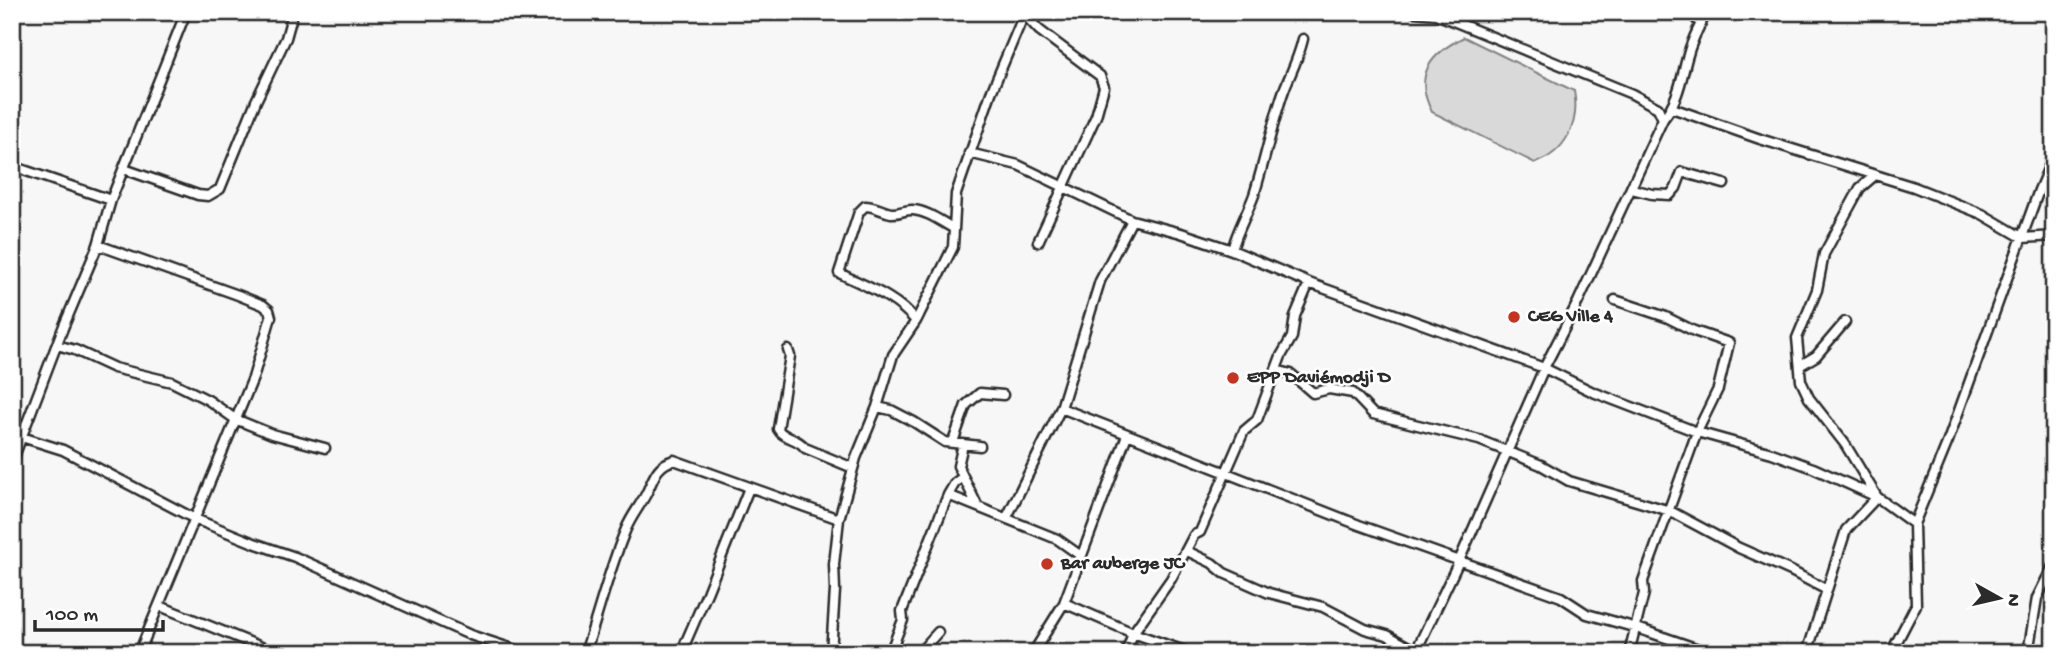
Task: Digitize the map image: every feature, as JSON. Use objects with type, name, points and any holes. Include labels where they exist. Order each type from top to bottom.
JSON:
[{"type":"street","points":[[12,462],[99,245],[111,200],[186,12]]},
{"type":"street","points":[[1414,12],[1436,14],[1632,94],[1658,108],[1662,119]]},
{"type":"street","points":[[1690,12],[1701,24]]},
{"type":"street","points":[[1187,551],[1212,563],[1224,573],[1269,593],[1324,607],[1365,629],[1387,635],[1416,652],[1544,368],[1578,302],[1662,119],[1672,108],[1684,75],[1687,57],[1707,12]]},
{"type":"street","points":[[831,653],[834,564],[839,519],[853,468],[877,407],[893,355],[916,321],[953,247],[956,194],[991,93],[1025,13],[1039,30],[1100,76],[1104,87],[1096,116],[1038,242]]},
{"type":"street","points":[[124,169],[198,195],[208,196],[219,189],[286,38],[291,20]]},
{"type":"street","points":[[1232,250],[1235,236],[1253,197],[1270,134],[1285,88],[1298,63],[1303,39]]},
{"type":"street","points":[[1672,108],[1914,187],[1982,214],[2022,238],[2054,236]]},
{"type":"street","points":[[969,153],[1018,165],[1132,220],[1232,250],[1309,283],[1544,368],[1593,392],[1697,432],[1772,453],[1877,497],[1914,524]]},
{"type":"street","points":[[1891,653],[1916,605],[1914,524],[1948,441],[2054,155]]},
{"type":"street","points":[[12,166],[111,200]]},
{"type":"street","points":[[1632,188],[1652,194],[1670,195],[1682,172],[1724,184]]},
{"type":"street","points":[[1874,176],[1860,188],[1824,254],[1817,290],[1797,338],[1801,381],[1809,398],[1844,444],[1877,497]]},
{"type":"street","points":[[916,321],[905,307],[887,295],[839,272],[859,212],[865,206],[878,206],[890,213],[901,213],[910,209],[928,214],[953,228]]},
{"type":"street","points":[[1007,517],[1060,408],[1100,281],[1132,220]]},
{"type":"street","points":[[99,245],[238,295],[269,310],[271,317],[268,335],[253,378],[139,653]]},
{"type":"street","points":[[1126,653],[1133,633],[1171,579],[1194,535],[1200,532],[1244,431],[1257,420],[1292,337],[1295,316],[1309,283]]},
{"type":"street","points":[[1615,300],[1729,343],[1718,389],[1697,432],[1643,582],[1644,593],[1629,653]]},
{"type":"street","points":[[1801,365],[1816,356],[1845,322]]},
{"type":"street","points":[[57,345],[114,368],[181,385],[234,419],[272,434],[325,448]]},
{"type":"street","points":[[788,350],[790,356],[778,429],[780,433],[802,443],[805,449],[853,468]]},
{"type":"street","points":[[1276,370],[1291,374],[1313,393],[1329,389],[1353,393],[1373,414],[1479,440],[1541,465],[1569,481],[1670,511],[1827,590]]},
{"type":"street","points":[[977,505],[958,466],[958,443],[966,405],[980,393],[1003,395]]},
{"type":"street","points":[[877,407],[891,410],[945,442],[980,446]]},
{"type":"street","points":[[1060,408],[1225,474],[1561,597],[1587,614],[1710,653]]},
{"type":"street","points":[[12,434],[63,450],[195,519],[295,557],[470,635],[525,653]]},
{"type":"street","points":[[1033,653],[1064,603],[1127,435]]},
{"type":"street","points":[[585,653],[627,526],[663,463],[674,460],[839,519]]},
{"type":"street","points":[[890,653],[903,620],[902,611],[948,495],[955,483],[963,477]]},
{"type":"street","points":[[681,653],[749,488]]},
{"type":"street","points":[[948,495],[1057,539],[1081,556]]},
{"type":"street","points":[[1807,653],[1846,530],[1877,497]]},
{"type":"street","points":[[2028,653],[2037,598],[2054,564]]},
{"type":"street","points":[[1064,603],[1133,633],[1190,653]]},
{"type":"street","points":[[160,606],[276,653]]},
{"type":"street","points":[[919,653],[938,632]]},
{"type":"shaded area","points":[[1464,37],[1574,91],[1575,114],[1572,125],[1563,144],[1555,152],[1535,163],[1432,112],[1424,87],[1428,67],[1442,51]]},
{"type":"place","name":"CEG Ville 4","points":[[1514,317]]},
{"type":"place","name":"EPP Daviémodji D","points":[[1233,378]]},
{"type":"place","name":"Bar auberge JC","points":[[1047,564]]}]
